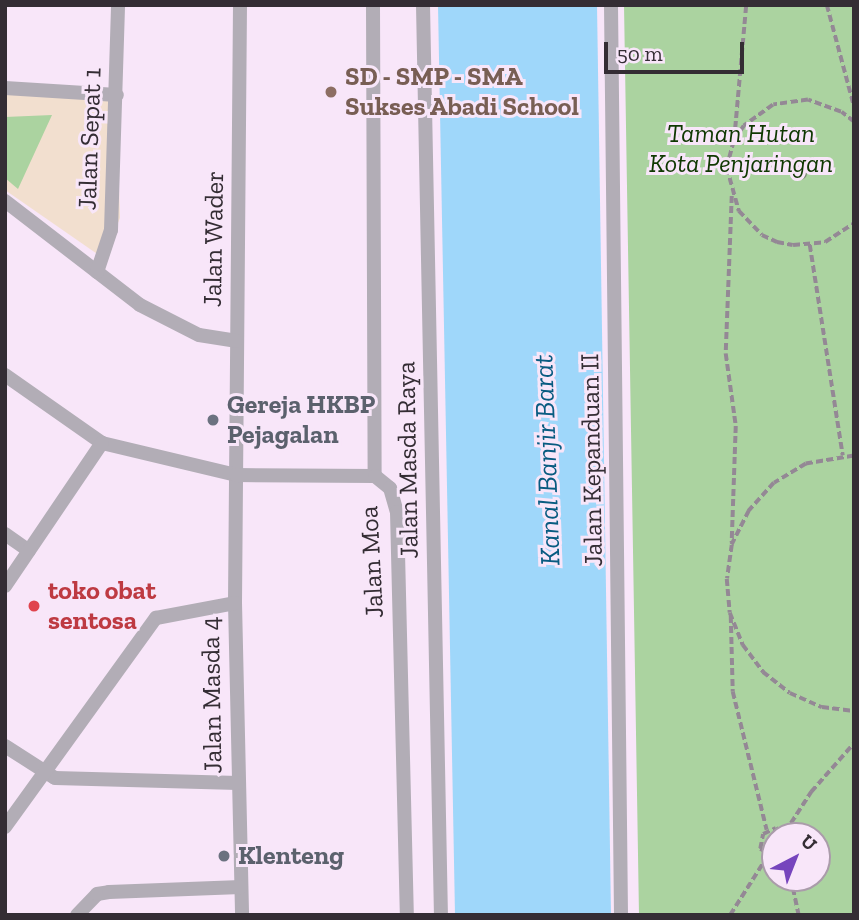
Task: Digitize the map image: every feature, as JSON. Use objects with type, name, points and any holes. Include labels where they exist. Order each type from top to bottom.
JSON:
[{"type":"street","name":"Jalan Sepat 1","points":[[97,272],[111,230],[118,5]]},
{"type":"street","name":"Jalan Wader","points":[[236,475],[240,5]]},
{"type":"street","name":"Jalan Moa","points":[[373,5],[375,477],[390,488],[397,512],[407,915]]},
{"type":"street","name":"Jalan Masda Raya","points":[[423,5],[441,915]]},
{"type":"street","name":"Jalan Kepanduan II","points":[[611,5],[621,915]]},
{"type":"street","points":[[5,88],[117,95]]},
{"type":"street","points":[[5,201],[159,316],[199,335],[236,341]]},
{"type":"street","points":[[5,375],[102,443],[236,475],[375,477]]},
{"type":"street","points":[[5,586],[102,443]]},
{"type":"street","name":"Jalan Masda 4","points":[[236,475],[235,603],[242,915]]},
{"type":"street","points":[[5,534],[29,551]]},
{"type":"street","points":[[5,827],[156,618],[235,603]]},
{"type":"street","points":[[5,746],[44,774],[88,781],[238,783]]},
{"type":"street","points":[[77,915],[97,894],[241,887]]},
{"type":"path","points":[[746,5],[734,141],[727,168],[732,196],[726,354],[736,426],[732,545],[727,579],[733,692],[764,822]]},
{"type":"path","points":[[827,5],[854,106]]},
{"type":"path","points":[[734,141],[757,113],[790,100],[825,104],[854,122]]},
{"type":"path","points":[[732,196],[749,224],[777,242],[810,245],[839,235],[854,223]]},
{"type":"path","points":[[810,245],[844,455]]},
{"type":"path","points":[[732,545],[749,511],[774,483],[806,464],[844,455],[854,456]]},
{"type":"path","points":[[730,613],[743,645],[772,679],[790,693],[822,707],[854,711]]},
{"type":"path","points":[[794,822],[811,792],[854,743]]},
{"type":"path","points":[[730,915],[761,867]]},
{"type":"path","points":[[794,892],[799,915]]},
{"type":"shaded area","points":[[5,94],[116,100],[120,218],[103,258],[5,190]]},
{"type":"green space","name":"Taman Hutan Kota Penjaringan","points":[[624,5],[854,5],[854,915],[639,915]]},
{"type":"green space","points":[[52,115],[18,189],[5,178],[5,117]]},
{"type":"water","name":"Kanal Banjir Barat","points":[[438,5],[597,5],[611,915],[455,915]]},
{"type":"place","name":"SD - SMP - SMA Sukses Abadi School","points":[[331,92]]},
{"type":"place","name":"Gereja HKBP Pejagalan","points":[[213,420]]},
{"type":"place","name":"toko obat sentosa","points":[[34,606]]},
{"type":"place","name":"Klenteng","points":[[224,856]]}]
